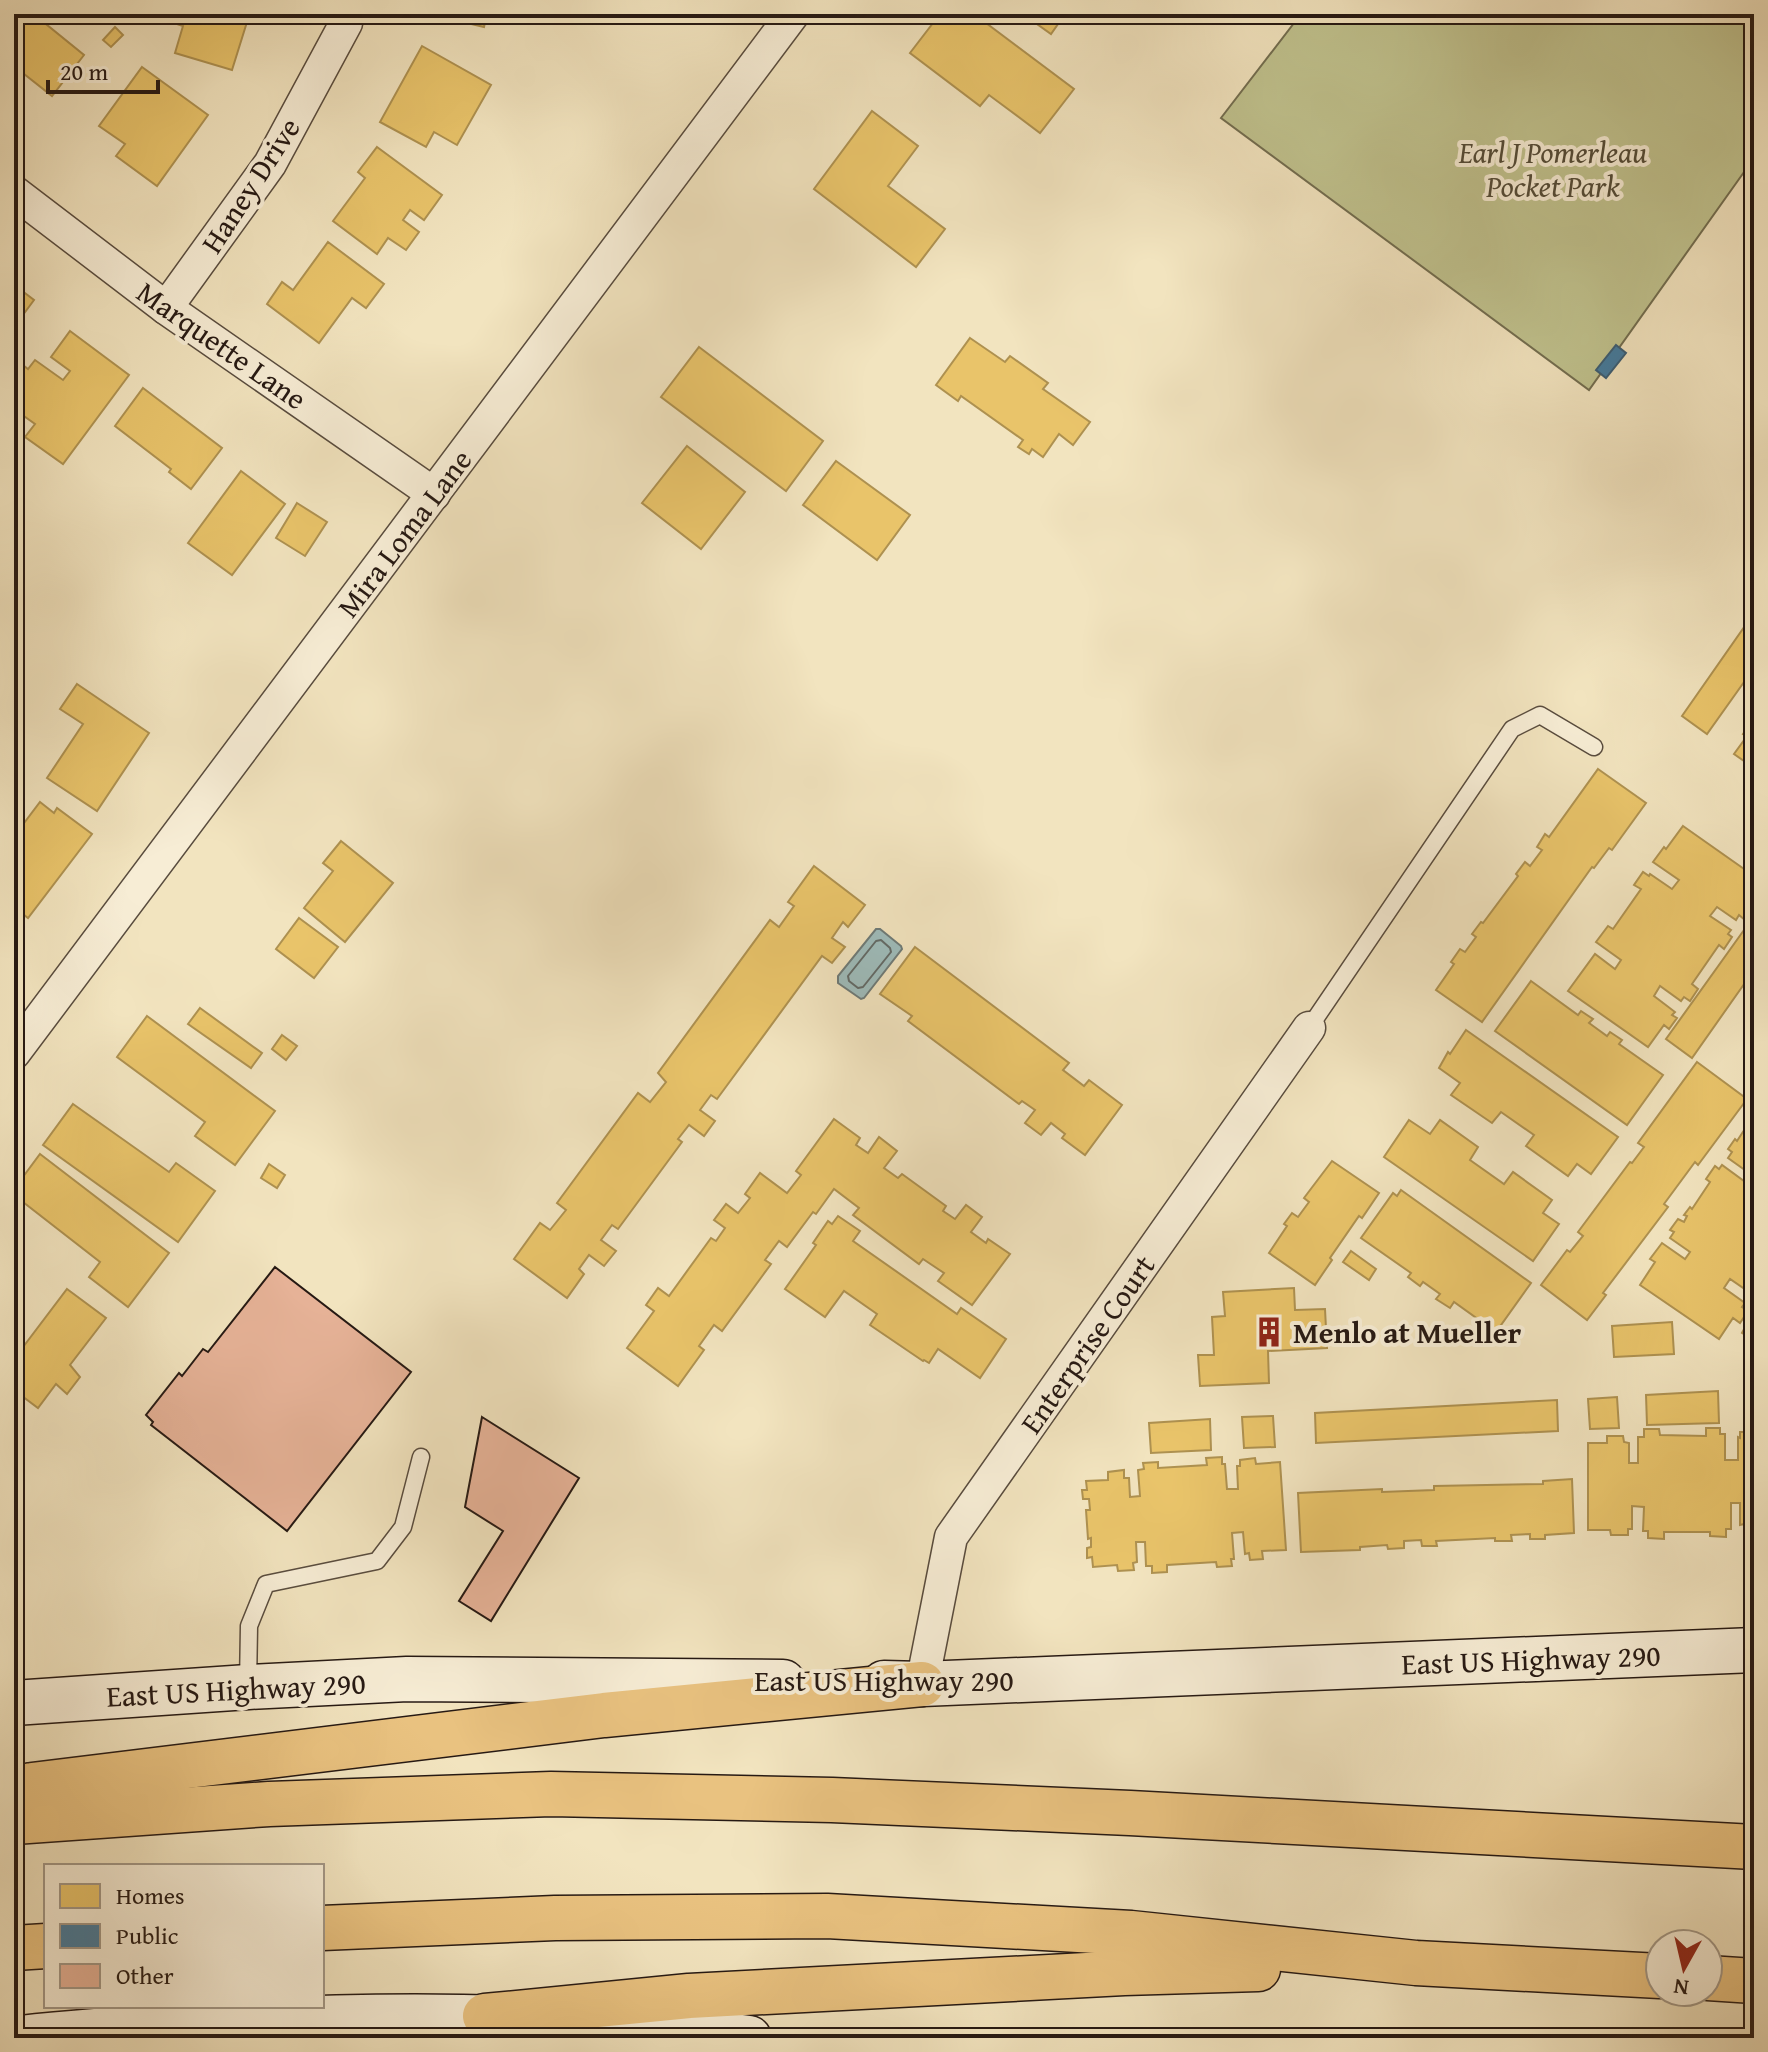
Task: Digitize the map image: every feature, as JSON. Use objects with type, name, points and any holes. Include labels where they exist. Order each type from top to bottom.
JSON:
[{"type":"highway","points":[[14,1789],[604,1715],[922,1684]]},
{"type":"highway","points":[[14,1822],[269,1804],[566,1794],[989,1807],[1754,1847]]},
{"type":"highway","points":[[324,1928],[555,1918],[827,1916],[1131,1933],[1416,1963],[1644,1975]]},
{"type":"highway","points":[[14,1948],[44,1946]]},
{"type":"highway","points":[[485,2016],[704,1995],[1124,1973],[1416,1963]]},
{"type":"highway","points":[[1724,1979],[1754,1981]]},
{"type":"main road","name":"East US Highway 290","points":[[14,1703],[407,1679],[922,1684],[1754,1650]]},
{"type":"main road","points":[[20,2038],[295,2018],[485,2016],[598,2021],[749,2038]]},
{"type":"street","name":"Haney Drive","points":[[166,308],[270,164],[346,23],[347,14]]},
{"type":"street","name":"Mira Loma Lane","points":[[14,1053],[793,14]]},
{"type":"street","name":"Marquette Lane","points":[[14,192],[166,308],[434,494]]},
{"type":"street","name":"Enterprise Court","points":[[922,1684],[951,1537],[1309,1028]]},
{"type":"lane","points":[[1309,1028],[1512,729],[1540,715],[1594,747]]},
{"type":"lane","points":[[248,1687],[249,1626],[266,1584],[377,1561],[403,1527],[421,1457]]},
{"type":"green space","name":"Earl J Pomerleau Pocket Park","points":[[1301,14],[1754,14],[1754,158],[1589,390],[1221,118]]},
{"type":"water","points":[[876,929],[880,929],[902,949],[861,999],[838,983],[838,976]]},
{"type":"building: Homes","points":[[14,14],[46,14],[41,20],[84,55],[52,96],[14,66]]},
{"type":"building: Homes","points":[[167,14],[242,14],[240,20],[247,22],[232,70],[175,53],[183,26],[165,20]]},
{"type":"building: Homes","points":[[429,14],[487,14],[484,27]]},
{"type":"building: Homes","points":[[940,14],[974,14],[1074,89],[1040,133],[989,95],[980,106],[910,53]]},
{"type":"building: Homes","points":[[1023,14],[1065,14],[1051,34]]},
{"type":"building: Homes","points":[[115,27],[123,35],[111,47],[103,40]]},
{"type":"building: Homes","points":[[422,46],[491,85],[457,145],[434,132],[426,147],[380,122]]},
{"type":"building: Homes","points":[[142,67],[208,115],[157,186],[116,156],[125,144],[99,126]]},
{"type":"building: Homes","points":[[872,111],[918,146],[888,186],[945,229],[916,267],[814,189]]},
{"type":"building: Homes","points":[[377,147],[442,195],[424,220],[410,210],[403,220],[419,232],[406,250],[388,238],[377,254],[333,221],[365,178],[358,172]]},
{"type":"building: Homes","points":[[328,242],[384,284],[366,308],[352,298],[319,343],[267,304],[282,282],[293,290]]},
{"type":"building: Homes","points":[[14,274],[22,280],[17,287],[34,300],[14,327]]},
{"type":"building: Homes","points":[[70,331],[129,375],[63,464],[25,437],[35,424],[14,409],[14,358],[28,369],[35,360],[63,380],[70,371],[51,357]]},
{"type":"building: Homes","points":[[970,338],[1005,362],[1010,356],[1048,383],[1043,389],[1090,422],[1073,445],[1059,434],[1043,457],[1032,449],[1029,454],[1018,447],[1023,440],[961,396],[958,401],[936,385]]},
{"type":"building: Homes","points":[[699,347],[823,441],[786,491],[661,397]]},
{"type":"building: Homes","points":[[143,388],[222,448],[191,489],[169,472],[171,469],[115,426]]},
{"type":"building: Homes","points":[[687,446],[745,492],[701,549],[642,503]]},
{"type":"building: Homes","points":[[836,461],[910,515],[877,560],[803,505]]},
{"type":"building: Homes","points":[[241,471],[285,504],[232,575],[188,543]]},
{"type":"building: Homes","points":[[297,503],[327,522],[305,556],[276,538]]},
{"type":"building: Homes","points":[[1754,613],[1754,668],[1707,734],[1682,716]]},
{"type":"building: Homes","points":[[77,684],[149,733],[97,811],[47,778],[83,724],[60,709]]},
{"type":"building: Homes","points":[[1754,717],[1754,768],[1734,754],[1747,736],[1743,734]]},
{"type":"building: Homes","points":[[1598,769],[1646,803],[1612,850],[1609,848],[1592,867],[1482,1022],[1436,990],[1460,949],[1465,952],[1476,937],[1472,934],[1518,876],[1516,874],[1525,862],[1530,866],[1542,850],[1537,847],[1545,834],[1549,837]]},
{"type":"building: Homes","points":[[40,802],[54,813],[57,808],[92,834],[28,918],[14,907],[14,821],[21,827]]},
{"type":"building: Homes","points":[[1683,826],[1754,876],[1754,894],[1747,904],[1753,909],[1745,920],[1739,915],[1736,920],[1717,907],[1710,916],[1731,930],[1728,934],[1732,937],[1724,949],[1719,945],[1692,984],[1698,989],[1690,1001],[1684,997],[1681,1001],[1660,986],[1654,996],[1675,1012],[1672,1015],[1677,1018],[1669,1029],[1664,1025],[1648,1047],[1568,991],[1595,954],[1615,969],[1621,960],[1596,942],[1608,926],[1613,929],[1641,889],[1634,885],[1643,872],[1672,889],[1679,880],[1653,862]]},
{"type":"building: Homes","points":[[341,841],[393,883],[345,942],[304,908],[333,871],[323,863]]},
{"type":"building: Homes","points":[[814,866],[865,905],[848,927],[843,922],[832,938],[845,947],[832,963],[822,956],[717,1099],[711,1095],[700,1110],[715,1121],[704,1136],[689,1125],[678,1139],[682,1142],[618,1229],[612,1225],[601,1240],[616,1251],[604,1266],[589,1255],[579,1269],[584,1274],[567,1298],[514,1259],[540,1223],[550,1230],[566,1210],[557,1203],[638,1093],[650,1102],[666,1082],[658,1073],[770,920],[779,927],[794,906],[788,902]]},
{"type":"building: Homes","points":[[1754,916],[1754,970],[1692,1058],[1666,1039]]},
{"type":"building: Homes","points":[[299,918],[338,947],[314,978],[276,949]]},
{"type":"building: Homes","points":[[915,947],[1069,1063],[1063,1070],[1084,1086],[1089,1080],[1122,1105],[1085,1155],[1062,1138],[1065,1134],[1051,1123],[1041,1135],[1025,1123],[1035,1110],[1022,1101],[1019,1104],[908,1021],[912,1016],[880,994]]},
{"type":"building: Homes","points":[[1531,981],[1578,1015],[1581,1011],[1593,1019],[1589,1023],[1607,1036],[1610,1032],[1622,1040],[1619,1044],[1663,1075],[1627,1125],[1495,1031]]},
{"type":"building: Homes","points":[[200,1008],[262,1053],[251,1068],[188,1024]]},
{"type":"building: Homes","points":[[147,1016],[275,1111],[235,1165],[195,1136],[205,1122],[117,1057]]},
{"type":"building: Homes","points":[[1466,1030],[1618,1137],[1591,1174],[1577,1164],[1568,1176],[1526,1146],[1534,1135],[1501,1112],[1492,1123],[1451,1095],[1460,1083],[1439,1068]]},
{"type":"building: Homes","points":[[282,1035],[297,1046],[286,1060],[272,1049]]},
{"type":"building: Homes","points":[[1697,1062],[1747,1099],[1698,1165],[1695,1162],[1664,1204],[1668,1207],[1603,1293],[1606,1295],[1587,1320],[1541,1285],[1567,1250],[1570,1252],[1583,1236],[1578,1232],[1644,1147],[1638,1143]]},
{"type":"building: Homes","points":[[73,1104],[169,1172],[176,1163],[215,1191],[178,1242],[43,1145]]},
{"type":"building: Homes","points":[[1752,1118],[1754,1291],[1752,1294],[1730,1279],[1724,1288],[1745,1303],[1742,1307],[1748,1311],[1740,1323],[1733,1318],[1719,1339],[1640,1285],[1655,1262],[1650,1259],[1662,1243],[1685,1259],[1690,1252],[1670,1238],[1674,1232],[1670,1230],[1678,1219],[1684,1222],[1687,1216],[1684,1215],[1690,1207],[1692,1209],[1710,1182],[1706,1179],[1715,1166],[1719,1169],[1722,1165],[1744,1181],[1749,1173],[1728,1158],[1732,1152],[1728,1149]]},
{"type":"building: Homes","points":[[834,1119],[860,1138],[856,1145],[868,1153],[879,1137],[897,1151],[884,1168],[898,1178],[902,1174],[946,1206],[943,1211],[955,1219],[966,1205],[982,1217],[971,1232],[1010,1254],[972,1305],[938,1281],[944,1273],[923,1259],[919,1264],[853,1215],[859,1208],[834,1189],[787,1247],[779,1241],[765,1260],[771,1264],[722,1331],[714,1325],[699,1346],[704,1350],[678,1386],[627,1348],[654,1311],[646,1305],[658,1288],[669,1296],[711,1238],[716,1241],[725,1228],[714,1220],[726,1204],[738,1213],[750,1198],[745,1194],[760,1173],[787,1193],[801,1175],[796,1171]]},
{"type":"building: Homes","points":[[1409,1120],[1430,1134],[1440,1120],[1478,1147],[1470,1160],[1504,1184],[1513,1172],[1552,1200],[1543,1213],[1559,1224],[1533,1261],[1384,1157]]},
{"type":"building: Homes","points":[[40,1154],[169,1253],[128,1307],[89,1277],[100,1262],[14,1195],[14,1189]]},
{"type":"building: Homes","points":[[1332,1161],[1379,1193],[1362,1218],[1359,1216],[1315,1285],[1269,1253],[1292,1213],[1298,1217],[1309,1202],[1304,1198]]},
{"type":"building: Homes","points":[[269,1164],[285,1175],[277,1188],[261,1178]]},
{"type":"building: Homes","points":[[1401,1190],[1531,1283],[1496,1332],[1454,1302],[1450,1308],[1436,1299],[1440,1294],[1423,1282],[1420,1286],[1408,1277],[1411,1273],[1361,1238],[1393,1193],[1397,1196]]},
{"type":"building: Homes","points":[[838,1216],[860,1231],[853,1241],[957,1314],[961,1308],[1006,1339],[980,1378],[938,1349],[929,1363],[923,1361],[870,1325],[877,1314],[844,1291],[825,1317],[785,1289],[816,1245],[813,1243],[828,1221],[832,1224]]},
{"type":"building: Homes","points":[[1351,1251],[1376,1269],[1369,1280],[1343,1262]]},
{"type":"building: Homes","name":"Menlo at Mueller","points":[[1294,1288],[1295,1310],[1325,1309],[1327,1348],[1268,1351],[1269,1383],[1200,1386],[1198,1355],[1214,1355],[1212,1317],[1225,1316],[1223,1292]]},
{"type":"building: Homes","points":[[67,1289],[106,1318],[70,1365],[80,1377],[67,1394],[56,1384],[38,1408],[14,1390],[14,1359]]},
{"type":"building: Homes","points":[[1754,1311],[1754,1340],[1742,1333]]},
{"type":"building: Homes","points":[[1672,1322],[1674,1354],[1614,1357],[1612,1326]]},
{"type":"building: Homes","points":[[1718,1391],[1719,1423],[1647,1425],[1646,1395]]},
{"type":"building: Homes","points":[[1617,1397],[1619,1428],[1590,1429],[1588,1399]]},
{"type":"building: Homes","points":[[1557,1400],[1558,1431],[1316,1443],[1315,1413]]},
{"type":"building: Homes","points":[[1273,1416],[1275,1447],[1244,1448],[1242,1417]]},
{"type":"building: Homes","points":[[1210,1419],[1211,1450],[1151,1453],[1149,1423]]},
{"type":"building: Homes","points":[[1706,1428],[1720,1428],[1720,1434],[1725,1434],[1725,1460],[1738,1460],[1740,1432],[1754,1432],[1754,1530],[1745,1530],[1744,1524],[1740,1525],[1740,1503],[1731,1503],[1731,1529],[1726,1529],[1726,1537],[1710,1536],[1710,1532],[1664,1532],[1664,1539],[1648,1538],[1648,1531],[1643,1531],[1644,1507],[1632,1506],[1632,1529],[1628,1529],[1628,1535],[1611,1535],[1610,1530],[1588,1530],[1588,1443],[1607,1443],[1607,1436],[1623,1436],[1624,1442],[1629,1443],[1629,1463],[1638,1463],[1638,1437],[1644,1437],[1644,1429],[1659,1429],[1660,1435],[1706,1436]]},
{"type":"building: Homes","points":[[1222,1457],[1227,1489],[1238,1489],[1237,1466],[1240,1466],[1240,1460],[1255,1458],[1256,1464],[1280,1462],[1286,1550],[1262,1551],[1263,1559],[1250,1560],[1249,1553],[1245,1554],[1243,1532],[1232,1533],[1232,1566],[1217,1567],[1216,1562],[1167,1565],[1167,1572],[1152,1573],[1152,1566],[1146,1566],[1145,1542],[1136,1542],[1137,1562],[1133,1563],[1134,1570],[1118,1571],[1117,1565],[1093,1567],[1092,1557],[1087,1558],[1091,1538],[1088,1539],[1086,1510],[1090,1510],[1089,1499],[1083,1499],[1082,1490],[1087,1490],[1086,1481],[1108,1480],[1108,1472],[1124,1470],[1124,1478],[1129,1478],[1130,1497],[1140,1496],[1138,1470],[1144,1469],[1143,1463],[1158,1462],[1158,1468],[1207,1465],[1206,1458]]},
{"type":"building: Homes","points":[[1572,1479],[1574,1533],[1545,1535],[1545,1539],[1530,1539],[1530,1534],[1511,1535],[1512,1541],[1495,1541],[1495,1538],[1436,1541],[1437,1546],[1422,1546],[1421,1540],[1404,1541],[1404,1548],[1388,1549],[1387,1545],[1360,1547],[1360,1550],[1301,1552],[1298,1493],[1434,1490],[1434,1486],[1543,1484],[1543,1481]]},
{"type":"building: Public","points":[[1616,345],[1626,353],[1606,378],[1596,370]]},
{"type":"building: Other","points":[[275,1267],[411,1372],[287,1531],[151,1425],[153,1422],[146,1415],[179,1373],[182,1376],[203,1349],[208,1352]]},
{"type":"building: Other","points":[[482,1417],[579,1478],[491,1621],[459,1601],[503,1531],[465,1507]]},
{"type":"place","name":"Menlo at Mueller","points":[[1269,1332]]}]
